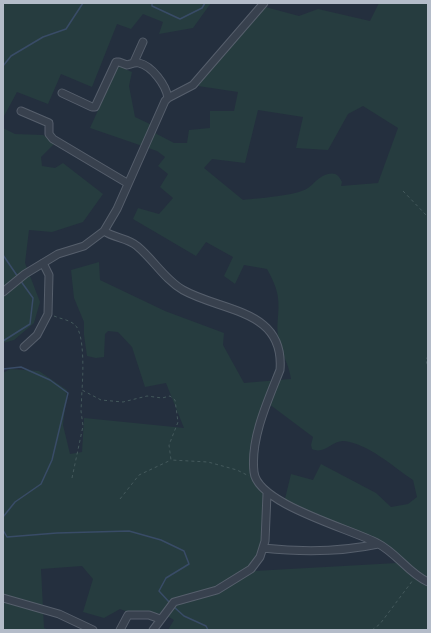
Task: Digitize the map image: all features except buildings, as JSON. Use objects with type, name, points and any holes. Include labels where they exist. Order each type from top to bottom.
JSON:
[{"type":"street","points":[[3,292],[25,274],[43,263],[58,254],[84,246],[104,231],[117,208],[127,183],[168,98],[193,85],[264,3]]},
{"type":"street","points":[[134,62],[143,42]]},
{"type":"street","points":[[62,93],[95,107],[116,62],[127,65],[134,62],[143,65],[164,84],[168,98]]},
{"type":"street","points":[[21,111],[49,123],[49,134],[52,139],[127,183]]},
{"type":"street","points":[[104,231],[136,246],[184,290],[247,315],[270,330],[276,341],[280,361],[280,370],[259,424],[254,467],[254,474],[257,480],[268,494],[302,512],[378,544],[416,577],[428,582]]},
{"type":"street","points":[[24,347],[37,335],[48,314],[49,275],[43,263]]},
{"type":"street","points":[[153,630],[174,602],[205,594],[229,583],[251,569],[260,557],[263,548],[266,531],[268,494]]},
{"type":"street","points":[[263,548],[317,550],[363,547],[378,544]]},
{"type":"street","points":[[3,598],[59,614],[93,630]]},
{"type":"street","points":[[120,630],[128,615],[149,615],[160,619]]},
{"type":"path","points":[[403,191],[428,217]]},
{"type":"path","points":[[48,314],[73,323],[78,328],[83,368],[81,411],[83,426],[72,478]]},
{"type":"path","points":[[428,356],[426,360],[428,367]]},
{"type":"path","points":[[82,390],[101,400],[123,402],[147,396],[162,398],[170,396],[175,400],[178,422],[169,444],[171,460]]},
{"type":"path","points":[[120,499],[139,475],[171,460],[208,462],[237,470],[257,480]]},
{"type":"path","points":[[372,630],[380,624],[416,577]]},
{"type":"green space","points":[[3,3],[211,3],[193,28],[159,34],[163,22],[143,14],[131,29],[117,24],[92,87],[61,74],[48,104],[17,92],[3,118]]},
{"type":"green space","points":[[379,3],[428,3],[428,630],[168,630],[174,620],[162,613],[138,616],[120,609],[104,618],[83,612],[93,579],[82,566],[41,569],[44,628],[49,630],[3,630],[3,373],[10,369],[39,371],[67,390],[63,425],[70,454],[82,452],[84,418],[184,428],[166,383],[145,387],[132,347],[118,332],[108,331],[105,334],[104,357],[96,358],[87,356],[84,322],[74,298],[71,270],[99,262],[100,280],[165,311],[224,333],[223,345],[244,383],[291,379],[278,336],[277,294],[274,283],[267,269],[244,265],[235,284],[224,276],[233,257],[206,242],[196,256],[133,219],[138,208],[159,214],[173,198],[160,187],[168,174],[158,166],[165,157],[157,151],[90,128],[118,66],[132,72],[129,86],[135,117],[152,125],[153,132],[174,143],[187,143],[189,130],[210,128],[210,111],[234,111],[238,92],[198,86],[240,26],[258,5],[299,16],[318,9],[370,21]],"holes":[[[363,106],[398,128],[378,183],[341,186],[342,182],[340,178],[335,174],[330,173],[322,176],[302,191],[243,200],[204,168],[212,159],[245,163],[258,110],[303,117],[296,148],[328,150],[348,114]],[[269,404],[313,437],[311,445],[312,449],[325,449],[340,441],[353,443],[362,446],[389,462],[413,480],[417,497],[408,504],[391,507],[376,493],[321,464],[313,480],[291,474],[284,503],[382,546],[397,563],[254,571],[264,548],[267,494],[253,476],[263,417]]]},
{"type":"green space","points":[[3,128],[15,134],[43,135],[55,143],[41,157],[42,166],[55,168],[63,163],[103,194],[83,222],[52,232],[29,230],[25,263],[40,302],[34,323],[14,340],[3,343]]},
{"type":"waterway","points":[[3,66],[11,56],[43,37],[66,29],[83,3]]},
{"type":"waterway","points":[[152,3],[152,6],[180,19],[202,8],[205,3]]},
{"type":"waterway","points":[[3,255],[18,277]]},
{"type":"waterway","points":[[3,341],[30,324],[33,298],[20,280]]},
{"type":"waterway","points":[[3,369],[21,367],[50,380],[68,393],[52,460],[41,484],[15,502],[3,517]]},
{"type":"waterway","points":[[3,530],[7,537],[57,533],[129,531],[161,540],[184,551],[189,564],[166,578],[159,591],[170,603]]},
{"type":"waterway","points":[[174,607],[184,616],[206,626],[208,630]]}]
